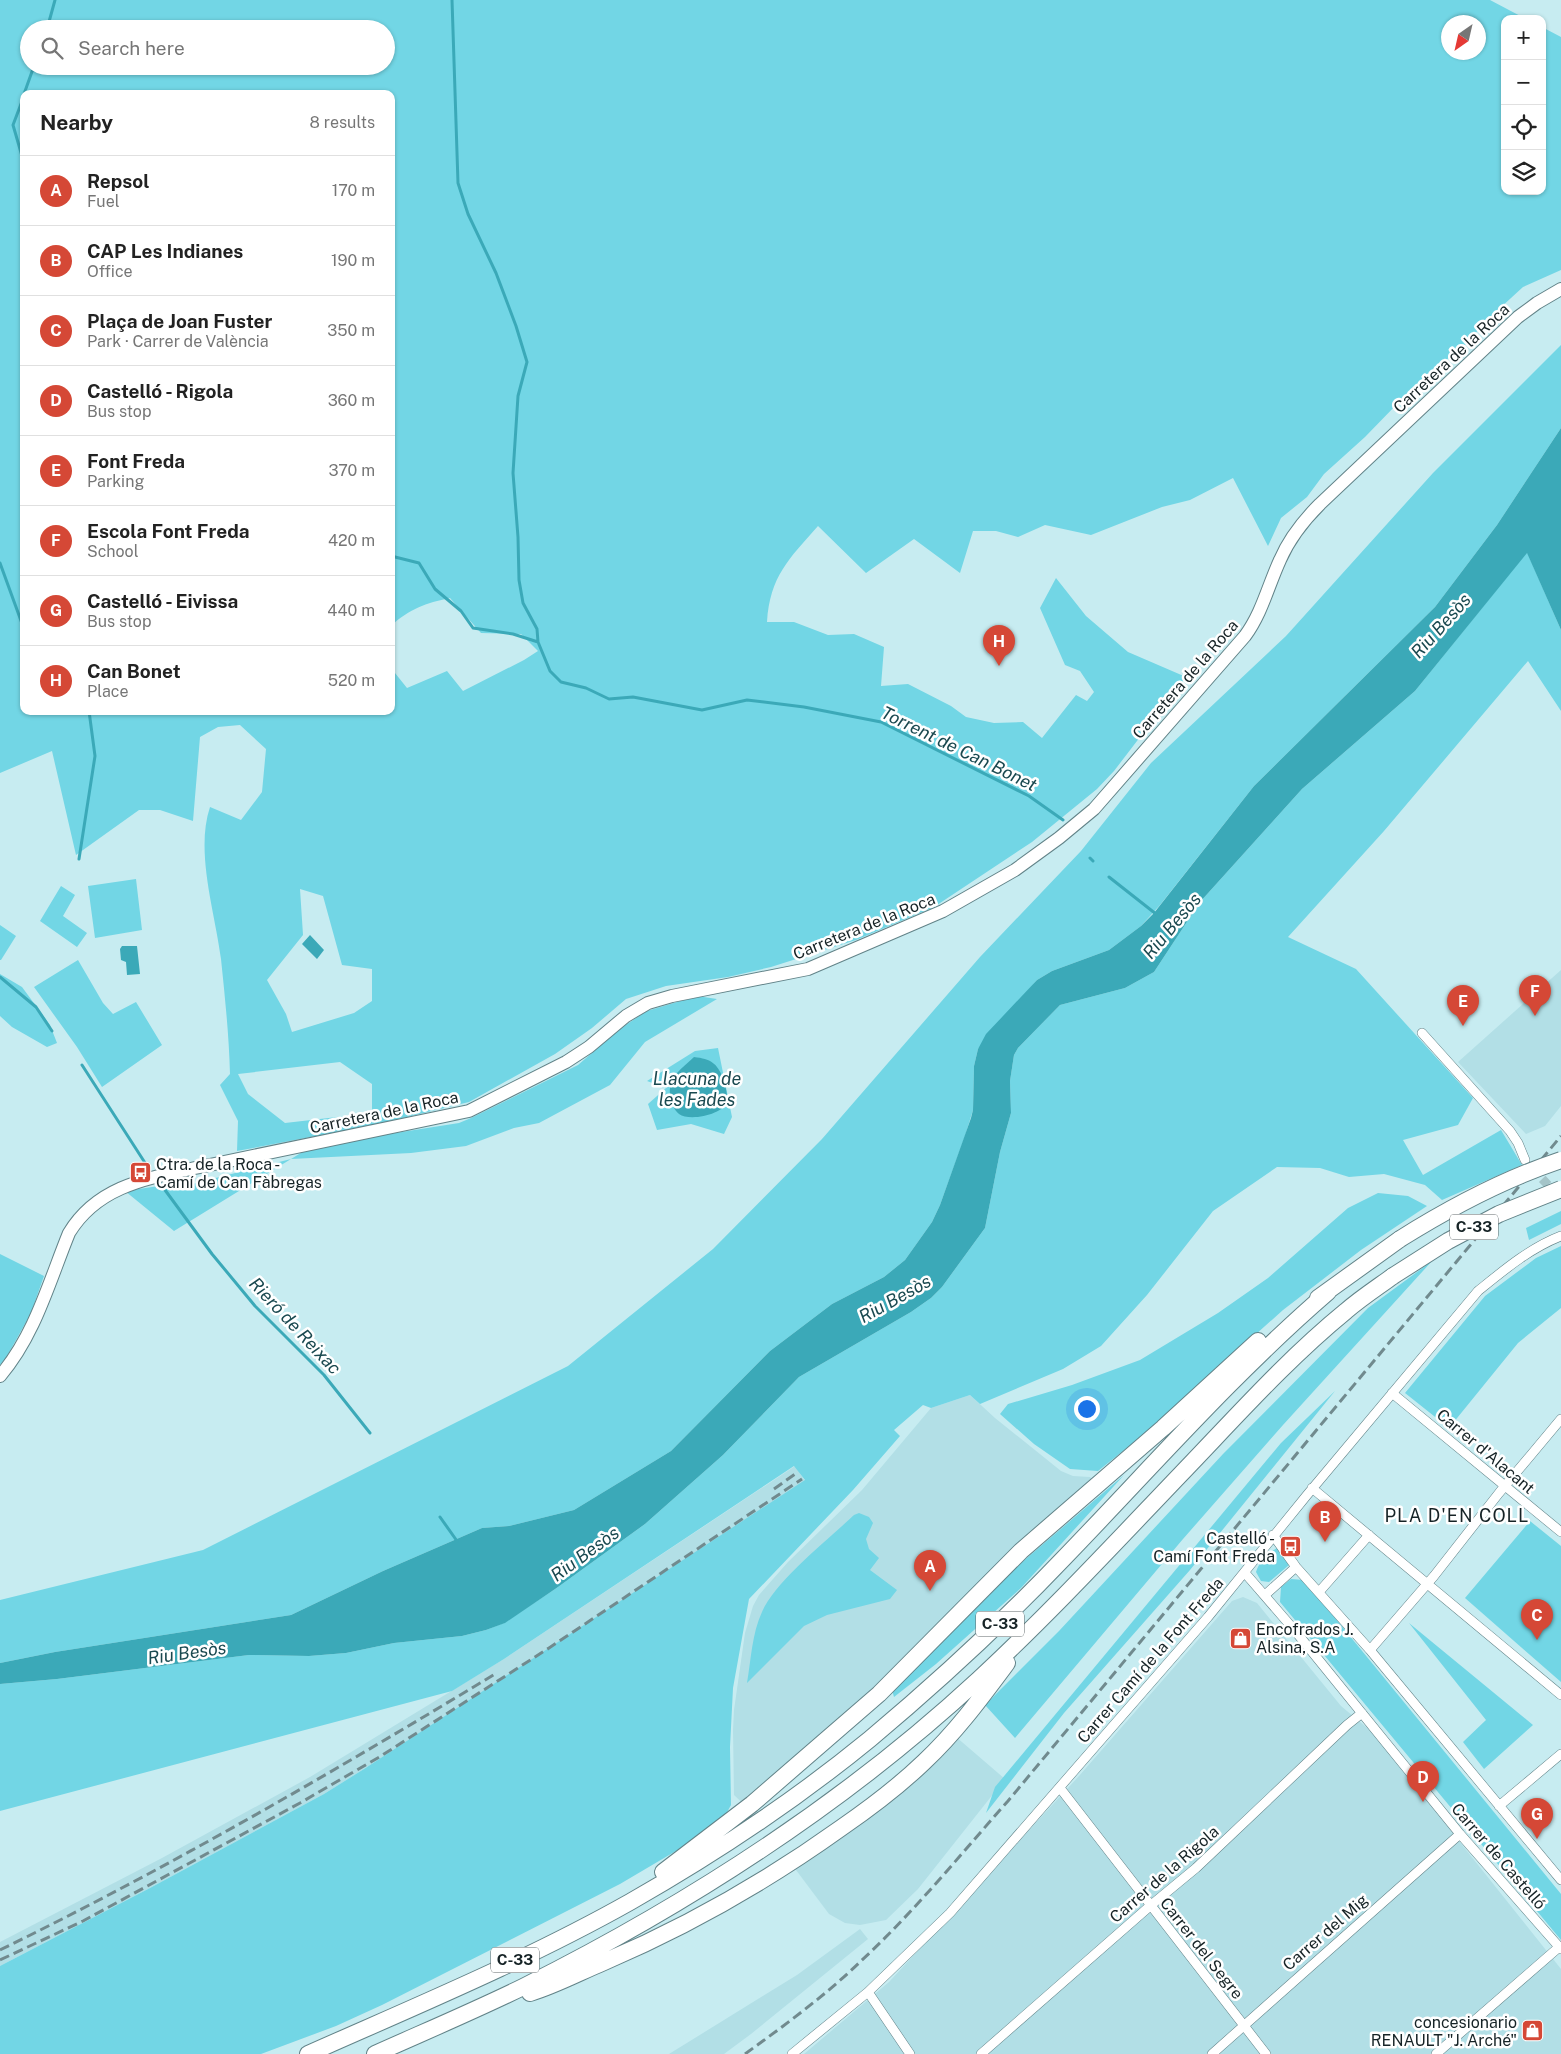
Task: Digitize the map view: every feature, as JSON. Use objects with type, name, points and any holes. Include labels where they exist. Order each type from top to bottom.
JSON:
[{"type":"highway","name":"C-33","points":[[308,2054],[473,1980],[628,1903],[730,1840],[808,1786],[867,1741],[923,1694],[993,1630],[1230,1383],[1283,1331],[1328,1292],[1400,1239],[1436,1217],[1486,1191],[1561,1160]]},
{"type":"highway","name":"C-33","points":[[374,2054],[529,1984],[653,1917],[766,1846],[830,1802],[960,1697],[1039,1621],[1280,1370],[1348,1309],[1393,1276],[1448,1241],[1554,1187]]},
{"type":"highway","points":[[628,1903],[686,1853],[759,1799],[866,1705],[1021,1551],[1163,1428],[1269,1330],[1328,1292]]},
{"type":"highway","points":[[476,2009],[539,1990],[639,1946],[739,1895],[822,1842],[890,1791],[938,1749],[977,1703],[1039,1621]]},
{"type":"street","name":"Carretera de la Roca","points":[[0,1376],[19,1351],[34,1322],[74,1224],[92,1204],[114,1191],[165,1175],[200,1167],[469,1111],[566,1062],[626,1016],[648,1003],[672,996],[788,974],[820,964],[943,911],[1015,870],[1059,838],[1094,809],[1245,636],[1261,612],[1281,557],[1305,520],[1320,504],[1518,317],[1561,289]]},
{"type":"street","points":[[1422,1033],[1510,1131],[1518,1143],[1525,1160]]},
{"type":"street","points":[[1554,1187],[1561,1193]]},
{"type":"street","name":"Carrer Camí de la Font Freda","points":[[792,2054],[868,1992],[950,1912],[1203,1623],[1273,1535],[1478,1291],[1506,1268],[1538,1247],[1561,1236]]},
{"type":"street","name":"Carrer d'Alacant","points":[[1392,1393],[1561,1532]]},
{"type":"street","points":[[1370,1650],[1428,1584],[1504,1486],[1561,1419]]},
{"type":"street","points":[[1312,1488],[1561,1695]]},
{"type":"street","name":"Carrer de Castelló","points":[[1273,1535],[1296,1567],[1370,1650],[1561,1880]]},
{"type":"street","points":[[1319,1592],[1369,1535]]},
{"type":"street","points":[[1265,1595],[1296,1567]]},
{"type":"street","name":"Carrer de Castelló","points":[[1245,1572],[1460,1834],[1560,1948]]},
{"type":"street","name":"Carrer de la Rigola","points":[[981,2054],[1196,1868],[1362,1713]]},
{"type":"street","points":[[1499,1806],[1561,1754]]},
{"type":"street","name":"Carrer del Segre","points":[[1060,1788],[1266,2054]]},
{"type":"street","name":"Carrer del Mig","points":[[1212,2054],[1460,1834]]},
{"type":"street","points":[[1436,2054],[1560,1948]]},
{"type":"street","points":[[868,1992],[910,2054]]},
{"type":"shaded area","points":[[0,0],[1490,0],[1518,15],[1501,15],[1501,195],[1546,195],[1546,29],[1561,37],[1561,270],[1523,287],[1487,320],[1461,350],[1446,360],[1399,402],[1365,437],[1324,474],[1307,497],[1281,518],[1268,546],[1233,478],[1190,500],[1162,507],[1091,535],[1045,525],[1018,537],[996,531],[973,531],[960,573],[914,539],[866,573],[818,526],[790,559],[772,592],[767,622],[794,622],[828,635],[854,634],[884,647],[881,686],[908,684],[951,706],[966,717],[994,723],[1023,722],[1042,738],[1076,695],[1087,701],[1094,692],[1080,671],[1065,665],[1040,608],[1056,578],[1086,616],[1128,652],[1186,677],[1114,771],[1097,789],[1032,842],[934,907],[856,940],[771,967],[728,977],[666,986],[626,999],[592,1028],[555,1054],[469,1102],[374,1125],[237,1151],[238,1121],[220,1085],[230,1074],[229,1045],[221,959],[205,862],[206,825],[210,807],[241,820],[262,792],[266,749],[240,725],[218,727],[200,737],[193,821],[160,810],[139,810],[76,855],[52,751],[0,773]],"holes":[[[300,889],[323,896],[342,965],[372,969],[372,1001],[354,1013],[292,1032],[286,1014],[267,980],[303,935]],[[340,1062],[372,1084],[372,1113],[285,1123],[248,1094],[238,1074]]]},
{"type":"shaded area","points":[[1561,345],[1561,428],[1497,525],[1435,607],[1254,786],[1160,905],[1141,926],[1109,950],[1052,971],[1037,980],[978,1049],[974,1066],[973,1110],[965,1136],[932,1222],[905,1260],[884,1277],[832,1304],[770,1351],[671,1451],[574,1510],[509,1526],[482,1528],[383,1571],[291,1615],[55,1652],[0,1663],[0,1600],[203,1550],[568,1366],[713,1249],[822,1139],[980,957],[1081,851],[1151,763],[1286,636],[1433,473]]},
{"type":"shaded area","points":[[1527,552],[1561,630],[1561,711],[1528,661],[1384,831],[1288,937],[1356,969],[1473,1098],[1458,1125],[1403,1140],[1423,1175],[1501,1130],[1522,1165],[1442,1200],[1425,1185],[1384,1174],[1349,1177],[1320,1168],[1277,1167],[1213,1211],[1147,1295],[1101,1346],[1063,1369],[980,1404],[970,1395],[931,1408],[923,1405],[894,1430],[900,1436],[853,1490],[749,1599],[733,1688],[730,1747],[731,1805],[720,1825],[620,1884],[382,2005],[336,2026],[261,2054],[0,2054],[0,1966],[324,1794],[805,1480],[794,1466],[504,1659],[452,1691],[0,1811],[0,1684],[57,1679],[249,1655],[309,1656],[346,1653],[394,1643],[462,1636],[504,1623],[558,1587],[645,1524],[723,1455],[799,1377],[911,1312],[931,1298],[942,1287],[985,1228],[1000,1152],[1011,1113],[1010,1081],[1014,1055],[1018,1048],[1060,1005],[1125,988],[1154,972],[1200,902],[1302,789],[1415,691]]},
{"type":"shaded area","points":[[136,879],[142,930],[95,938],[88,886]]},
{"type":"shaded area","points":[[61,886],[75,895],[63,916],[87,933],[77,947],[40,921]]},
{"type":"shaded area","points":[[0,925],[16,936],[1,960],[0,960]]},
{"type":"shaded area","points":[[78,960],[103,1003],[113,1014],[136,1002],[162,1045],[102,1087],[77,1047],[34,987]]},
{"type":"shaded area","points":[[1561,970],[1561,1106],[1545,1126],[1526,1134],[1458,1062]]},
{"type":"shaded area","points":[[0,974],[22,987],[50,1025],[57,1043],[47,1047],[12,1027],[0,1016]]},
{"type":"shaded area","points":[[697,996],[717,999],[645,1042],[610,1085],[539,1123],[514,1128],[466,1146],[411,1153],[291,1159],[304,1151],[389,1134],[459,1123],[578,1065],[621,1028],[647,1011]]},
{"type":"shaded area","points":[[718,1048],[732,1117],[724,1134],[691,1124],[657,1130],[648,1104],[666,1088],[647,1081],[695,1051]]},
{"type":"shaded area","points":[[291,1159],[174,1231],[125,1191],[192,1184]]},
{"type":"shaded area","points":[[1378,1193],[1408,1196],[1427,1206],[1361,1250],[1283,1310],[1148,1431],[1098,1471],[1070,1469],[1034,1444],[1000,1414],[1008,1404],[1072,1385],[1140,1360],[1218,1313],[1268,1278],[1348,1208]]},
{"type":"shaded area","points":[[1561,1211],[1561,1224],[1529,1240],[1526,1228]]},
{"type":"shaded area","points":[[1561,1246],[1561,1308],[1518,1343],[1449,1428],[1405,1393],[1485,1296],[1536,1258]]},
{"type":"shaded area","points":[[0,1254],[44,1276],[31,1313],[6,1358],[0,1365]]},
{"type":"shaded area","points":[[1432,1261],[1283,1425],[1183,1539],[1015,1738],[985,1705],[1059,1631],[1223,1454],[1368,1308]]},
{"type":"shaded area","points":[[1335,1391],[1190,1570],[1064,1713],[986,1813],[995,1787],[1281,1443]]},
{"type":"shaded area","points":[[970,1395],[995,1418],[1061,1471],[1073,1476],[1090,1477],[1101,1488],[751,1811],[734,1795],[733,1730],[745,1633],[753,1606],[759,1595],[788,1562],[862,1490],[931,1408]]},
{"type":"shaded area","points":[[795,1466],[805,1481],[364,1769],[324,1794],[0,1966],[0,1942],[162,1858],[310,1777],[504,1659]]},
{"type":"shaded area","points":[[1124,1475],[1021,1588],[936,1664],[894,1697],[892,1690],[1001,1580]]},
{"type":"shaded area","points":[[859,1513],[869,1517],[873,1523],[866,1539],[869,1549],[879,1558],[870,1570],[897,1590],[890,1599],[827,1615],[804,1626],[747,1683],[756,1629],[769,1600],[790,1574],[854,1515]]},
{"type":"shaded area","points":[[1530,1521],[1561,1546],[1561,1682],[1465,1598]]},
{"type":"shaded area","points":[[1277,1548],[1289,1565],[1269,1582],[1261,1581],[1256,1572],[1257,1568],[1270,1552]]},
{"type":"shaded area","points":[[1291,1579],[1304,1580],[1561,1894],[1561,1940],[1280,1602],[1281,1587]]},
{"type":"shaded area","points":[[1243,1597],[1257,1603],[1341,1706],[1372,1732],[1561,1969],[1561,2054],[804,2054],[889,1982],[1079,1776],[1232,1601]]},
{"type":"shaded area","points":[[1409,1623],[1533,1725],[1484,1769],[1463,1742],[1486,1720]]},
{"type":"shaded area","points":[[948,1730],[1005,1779],[918,1889],[886,1920],[860,1925],[845,1923],[829,1914],[796,1870],[786,1861],[866,1804]]},
{"type":"shaded area","points":[[860,1929],[868,1939],[724,2054],[669,2054],[797,1975]]},
{"type":"water","name":"Riu Besòs","points":[[1561,428],[1561,630],[1527,553],[1415,691],[1302,789],[1200,902],[1154,972],[1125,988],[1060,1005],[1018,1048],[1014,1055],[1010,1081],[1011,1113],[1000,1152],[985,1228],[942,1287],[931,1298],[911,1312],[799,1377],[723,1455],[645,1524],[505,1623],[462,1636],[394,1643],[346,1653],[309,1656],[249,1655],[57,1679],[0,1684],[0,1663],[55,1652],[291,1615],[383,1571],[482,1528],[509,1526],[574,1510],[671,1451],[770,1351],[832,1304],[884,1277],[905,1260],[932,1222],[940,1205],[971,1118],[973,1110],[974,1066],[978,1049],[986,1034],[1037,980],[1052,971],[1109,950],[1141,926],[1154,913],[1254,786],[1435,607],[1497,525]]},
{"type":"water","points":[[310,935],[324,950],[317,959],[302,944]]},
{"type":"water","points":[[122,946],[137,946],[140,974],[127,975],[126,962],[121,960],[120,949]]},
{"type":"water","name":"Llacuna de les Fades","points":[[694,1057],[705,1059],[716,1065],[724,1080],[727,1099],[725,1106],[720,1110],[698,1117],[679,1114],[674,1108],[670,1097],[671,1083],[675,1075]]},
{"type":"waterway","name":"Torrent de Can Bonet","points":[[49,20],[55,0]]},
{"type":"waterway","points":[[452,0],[458,183],[468,214],[496,273],[527,362],[518,396],[513,473],[519,580],[523,603],[537,629],[538,642]]},
{"type":"waterway","name":"Torrent de Can Bonet","points":[[25,90],[31,75]]},
{"type":"waterway","name":"Torrent de Can Bonet","points":[[20,107],[13,125],[20,149]]},
{"type":"waterway","name":"Torrent de Can Bonet","points":[[395,557],[419,563],[435,589],[461,611],[473,628],[513,634],[538,642],[550,671],[561,682],[586,688],[609,699],[633,697],[702,710],[747,700],[804,707],[881,722],[1029,796],[1063,820]]},
{"type":"waterway","points":[[0,563],[20,618]]},
{"type":"waterway","points":[[79,859],[95,756],[90,715]]},
{"type":"waterway","name":"Torrent de Can Bonet","points":[[1090,858],[1093,861]]},
{"type":"waterway","name":"Torrent de Can Bonet","points":[[1109,877],[1156,914]]},
{"type":"waterway","name":"Rieró de Reixac","points":[[0,977],[36,1007],[52,1031]]},
{"type":"waterway","name":"Rieró de Reixac","points":[[82,1065],[149,1169]]},
{"type":"waterway","name":"Rieró de Reixac","points":[[165,1190],[212,1254],[255,1306],[324,1375],[370,1433]]},
{"type":"waterway","name":"Rieró de Reixac","points":[[440,1517],[457,1541]]},
{"type":"tunnel","points":[[1533,1169],[1548,1185]]},
{"type":"railway","points":[[745,2054],[848,1974],[900,1923],[936,1883],[1008,1801],[1561,1136]]},
{"type":"railway","points":[[774,1489],[798,1472]]},
{"type":"railway","points":[[0,1960],[83,1921],[300,1803],[381,1756],[549,1648],[802,1479]]},
{"type":"railway","points":[[0,1950],[126,1886],[250,1818],[495,1674]]},
{"type":"place","name":"Can Bonet","points":[[999,666]]},
{"type":"place","name":"Escola Font Freda","points":[[1535,1016]]},
{"type":"place","name":"Font Freda","points":[[1463,1026]]},
{"type":"place","name":"Ctra. de la Roca - Camí de Can Fàbregas","points":[[140,1173]]},
{"type":"place","name":"CAP Les Indianes","points":[[1325,1542]]},
{"type":"place","name":"Castelló - Camí Font Freda","points":[[1291,1547]]},
{"type":"place","name":"Repsol","points":[[930,1591]]},
{"type":"place","name":"Encofrados J. Alsina, S.A","points":[[1240,1638]]},
{"type":"place","name":"Plaça de Joan Fuster","points":[[1537,1640]]},
{"type":"place","name":"Castelló - Rigola","points":[[1423,1802]]},
{"type":"place","name":"Castelló - Eivissa","points":[[1537,1839]]},
{"type":"place","name":"concesionario RENAULT \"J. Arché\"","points":[[1533,2031]]},
{"type":"district","name":"PLA D'EN COLL","points":[[1457,1516]]}]
